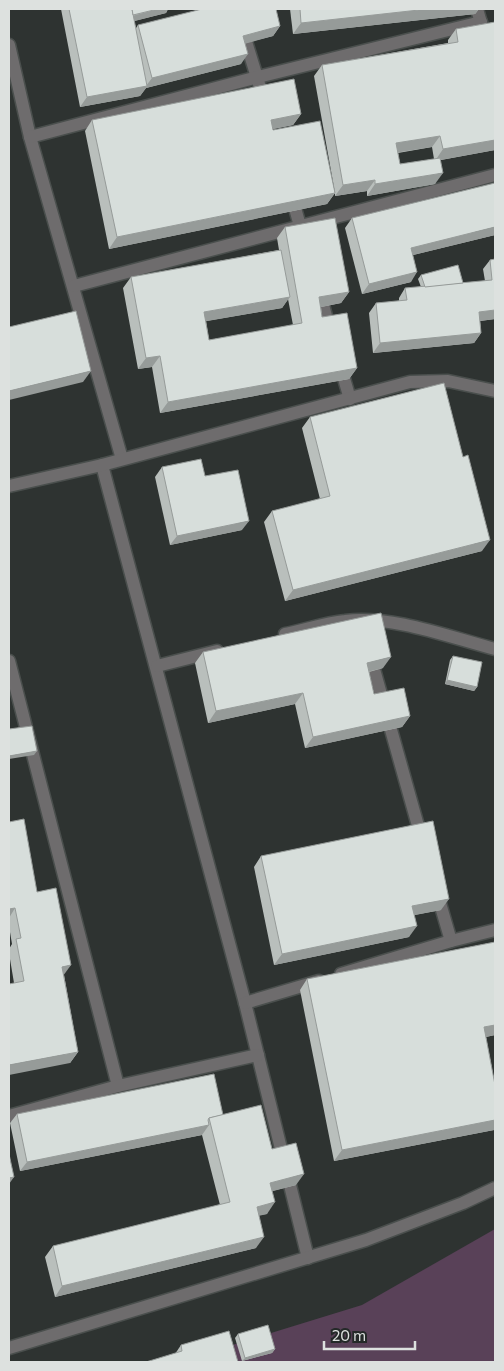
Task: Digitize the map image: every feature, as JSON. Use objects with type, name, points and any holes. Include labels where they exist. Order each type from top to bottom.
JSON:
[{"type":"street","points":[[236,9],[264,98]]},
{"type":"street","points":[[477,9],[488,46]]},
{"type":"street","points":[[30,137],[258,77],[481,22]]},
{"type":"street","points":[[9,45],[30,137],[122,459]]},
{"type":"street","points":[[74,286],[495,175]]},
{"type":"street","points":[[287,181],[306,246]]},
{"type":"street","points":[[314,274],[350,399]]},
{"type":"street","points":[[9,486],[122,459],[410,382],[429,381],[472,385],[495,392]]},
{"type":"street","points":[[102,464],[245,1003],[308,1258]]},
{"type":"street","points":[[268,639],[331,623],[362,630],[395,623],[495,649]]},
{"type":"street","points":[[362,630],[426,853]]},
{"type":"street","points":[[157,666],[231,648]]},
{"type":"street","points":[[9,661],[118,1086]]},
{"type":"street","points":[[434,881],[451,941]]},
{"type":"street","points":[[245,1003],[451,941],[495,930]]},
{"type":"street","points":[[9,1116],[118,1086],[258,1056]]},
{"type":"street","points":[[9,1348],[366,1240],[463,1203],[495,1188]]},
{"type":"shaded area","points":[[495,1229],[495,1362],[202,1362],[200,1355],[362,1305]]},
{"type":"building","points":[[69,9],[132,9],[147,86],[87,97]]},
{"type":"building","points":[[132,9],[158,9],[133,15]]},
{"type":"building","points":[[202,9],[276,9],[280,26],[243,36],[248,54],[152,78],[138,25]]},
{"type":"building","points":[[300,9],[428,9],[301,23]]},
{"type":"building","points":[[495,22],[495,140],[443,149],[440,136],[396,143],[400,164],[440,158],[443,173],[375,184],[375,180],[343,185],[322,65],[458,42],[456,29]]},
{"type":"building","points":[[294,79],[301,114],[271,120],[273,130],[320,121],[335,193],[117,237],[92,120]]},
{"type":"building","points":[[495,183],[495,227],[411,248],[417,272],[369,284],[352,218]]},
{"type":"building","points":[[335,218],[349,292],[319,297],[322,317],[347,313],[357,368],[168,402],[160,356],[146,358],[131,277],[281,250],[290,297],[204,312],[209,340],[302,323],[285,227]]},
{"type":"building","points":[[495,259],[495,310],[479,312],[481,333],[380,343],[376,303],[407,300],[405,288],[492,280],[490,260]]},
{"type":"building","points":[[458,265],[463,283],[425,287],[421,275]]},
{"type":"building","points":[[76,311],[91,371],[9,391],[9,327]]},
{"type":"building","points":[[444,383],[463,457],[468,455],[490,540],[293,590],[272,511],[330,496],[310,417]]},
{"type":"building","points":[[201,459],[205,476],[238,470],[249,521],[177,536],[162,467]]},
{"type":"building","points":[[381,613],[391,657],[367,663],[374,694],[404,688],[410,716],[313,737],[303,693],[216,711],[203,652]]},
{"type":"building","points":[[453,656],[482,662],[477,687],[447,680]]},
{"type":"building","points":[[32,726],[37,751],[9,756],[9,729]]},
{"type":"building","points":[[24,819],[37,892],[56,888],[71,965],[62,967],[78,1052],[9,1065],[9,984],[24,981],[16,939],[21,938],[15,908],[9,909],[9,822]]},
{"type":"building","points":[[433,821],[449,899],[412,906],[417,926],[282,954],[261,856]]},
{"type":"building","points":[[495,942],[495,1025],[484,1027],[495,1085],[495,1120],[342,1150],[307,979]]},
{"type":"building","points":[[214,1074],[223,1115],[209,1118],[209,1125],[27,1162],[17,1114]]},
{"type":"building","points":[[261,1105],[272,1149],[296,1143],[304,1174],[270,1183],[275,1202],[257,1207],[264,1237],[62,1286],[53,1246],[230,1202],[209,1118]]},
{"type":"building","points":[[9,1154],[14,1177],[9,1178]]},
{"type":"building","points":[[268,1325],[275,1349],[245,1358],[238,1334]]},
{"type":"building","points":[[229,1331],[238,1362],[146,1362],[182,1351],[181,1345]]}]
